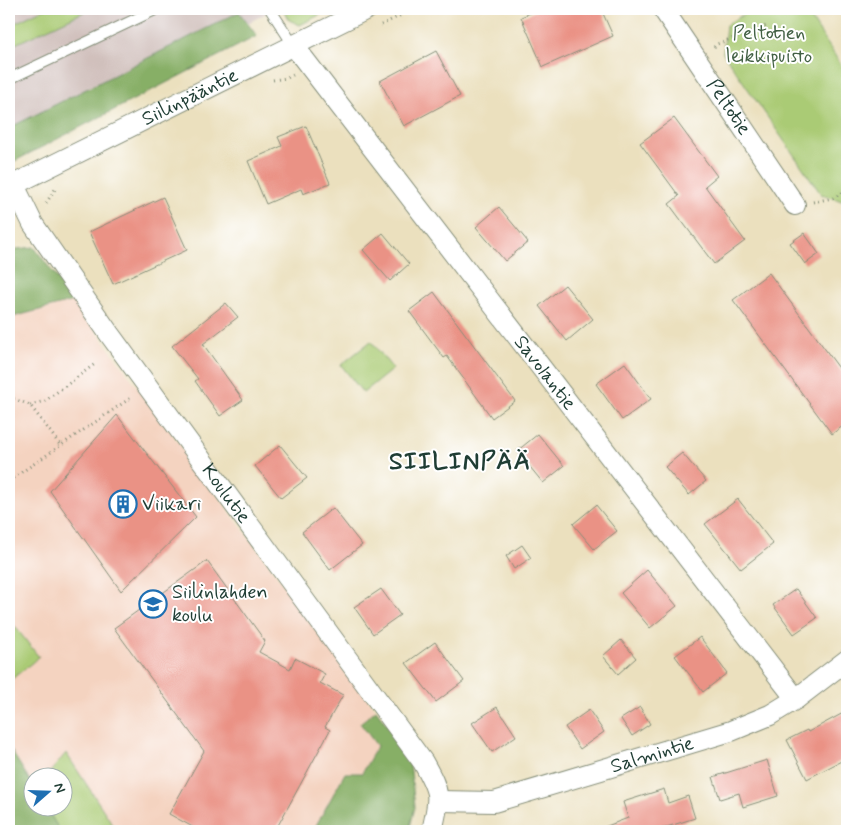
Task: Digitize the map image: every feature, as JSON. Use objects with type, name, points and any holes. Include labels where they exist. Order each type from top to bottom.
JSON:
[{"type":"street","name":"Siilinpääntie","points":[[11,186],[367,9]]},
{"type":"street","name":"Peltotie","points":[[663,9],[795,205]]},
{"type":"street","name":"Savolantie","points":[[294,46],[796,699]]},
{"type":"street","name":"Koulutie","points":[[11,186],[33,224],[110,335],[424,762],[435,783],[439,801]]},
{"type":"street","name":"Salmintie","points":[[439,801],[494,802],[731,731],[770,715],[796,699],[847,660]]},
{"type":"street","points":[[432,831],[439,801]]},
{"type":"lane","points":[[9,79],[157,9]]},
{"type":"lane","points":[[270,9],[294,46]]},
{"type":"path","points":[[698,60],[717,44],[766,26]]},
{"type":"path","points":[[795,205],[833,198],[847,190]]},
{"type":"path","points":[[30,405],[45,401],[95,364]]},
{"type":"path","points":[[13,478],[148,386]]},
{"type":"path","points":[[9,397],[30,405],[60,445]]},
{"type":"shaded area","points":[[9,9],[274,9],[248,23],[239,12],[9,128]]},
{"type":"shaded area","name":"Siilinlahden koulu","points":[[74,301],[376,710],[377,745],[362,773],[345,773],[313,831],[60,831],[52,818],[72,818],[72,768],[22,768],[9,747],[9,318]]},
{"type":"green space","points":[[44,9],[90,9],[9,47],[9,26]]},
{"type":"green space","points":[[282,9],[331,9],[300,25],[289,20]]},
{"type":"green space","name":"Peltotien leikkipuisto","points":[[752,9],[805,9],[847,74],[847,198],[842,201],[821,194],[723,53],[726,25]]},
{"type":"green space","points":[[239,12],[257,36],[9,164],[9,128]]},
{"type":"green space","points":[[34,247],[74,301],[9,318],[9,250]]},
{"type":"green space","points":[[371,341],[393,369],[363,393],[341,365]]},
{"type":"green space","points":[[9,619],[39,657],[12,679],[9,675]]},
{"type":"green space","points":[[376,710],[409,754],[415,807],[409,831],[313,831],[345,773],[362,773],[377,746],[360,723]]},
{"type":"green space","points":[[9,747],[22,768],[22,818],[52,818],[60,831],[9,831]]},
{"type":"green space","points":[[66,753],[117,831],[60,831],[52,818],[72,818],[72,768],[54,768]]},
{"type":"building","points":[[540,9],[601,9],[613,36],[543,67],[521,17]]},
{"type":"building","points":[[436,51],[460,96],[404,126],[380,81]]},
{"type":"building","points":[[674,118],[717,176],[705,186],[745,241],[714,264],[669,204],[679,196],[640,143]]},
{"type":"building","points":[[306,126],[330,183],[303,194],[301,189],[266,204],[248,161],[282,146],[278,137]]},
{"type":"building","points":[[163,197],[187,250],[113,284],[89,232]]},
{"type":"building","points":[[499,207],[528,242],[505,261],[476,227]]},
{"type":"building","points":[[383,233],[409,264],[390,281],[363,250]]},
{"type":"building","points":[[804,233],[819,254],[805,264],[790,243]]},
{"type":"building","points":[[769,273],[847,379],[847,423],[832,434],[733,300]]},
{"type":"building","points":[[565,285],[593,319],[567,341],[539,306]]},
{"type":"building","points":[[434,292],[515,401],[492,418],[447,356],[444,358],[409,311]]},
{"type":"building","points":[[226,303],[238,317],[203,344],[243,400],[220,416],[195,381],[198,379],[172,346]]},
{"type":"building","points":[[625,363],[651,399],[622,420],[596,384]]},
{"type":"building","name":"Viikari","points":[[117,415],[196,517],[121,591],[50,491]]},
{"type":"building","points":[[538,434],[564,466],[543,483],[517,451]]},
{"type":"building","points":[[280,445],[307,478],[281,498],[255,466]]},
{"type":"building","points":[[682,453],[706,481],[689,495],[665,467]]},
{"type":"building","points":[[738,499],[773,544],[741,569],[705,524]]},
{"type":"building","points":[[596,505],[617,531],[594,549],[573,524]]},
{"type":"building","points":[[333,508],[362,545],[330,570],[302,532]]},
{"type":"building","points":[[522,545],[531,558],[514,569],[506,556]]},
{"type":"building","points":[[207,561],[265,641],[259,652],[290,669],[295,658],[325,674],[320,683],[343,695],[325,727],[330,730],[275,831],[200,831],[169,814],[204,751],[114,628]]},
{"type":"building","points":[[647,570],[677,606],[650,628],[621,593]]},
{"type":"building","points":[[381,589],[400,615],[373,634],[354,607]]},
{"type":"building","points":[[796,589],[817,618],[794,634],[773,605]]},
{"type":"building","points":[[700,637],[727,673],[703,692],[675,656]]},
{"type":"building","points":[[621,640],[636,658],[618,674],[603,656]]},
{"type":"building","points":[[435,642],[464,681],[436,702],[406,663]]},
{"type":"building","points":[[497,707],[516,736],[492,752],[472,723]]},
{"type":"building","points":[[640,707],[650,724],[632,736],[621,719]]},
{"type":"building","points":[[589,710],[604,732],[580,749],[565,727]]},
{"type":"building","points":[[847,711],[847,758],[807,779],[787,740],[807,730],[808,732]]},
{"type":"building","points":[[767,760],[778,796],[743,807],[739,793],[720,799],[713,777]]},
{"type":"building","points":[[664,789],[668,803],[688,796],[695,818],[654,831],[600,831],[599,829],[628,818],[623,802]]},
{"type":"place","name":"Viikari","points":[[123,504]]},
{"type":"place","name":"Siilinlahden koulu","points":[[153,604]]},
{"type":"district","name":"SIILINPÄÄ","points":[[460,462]]}]
